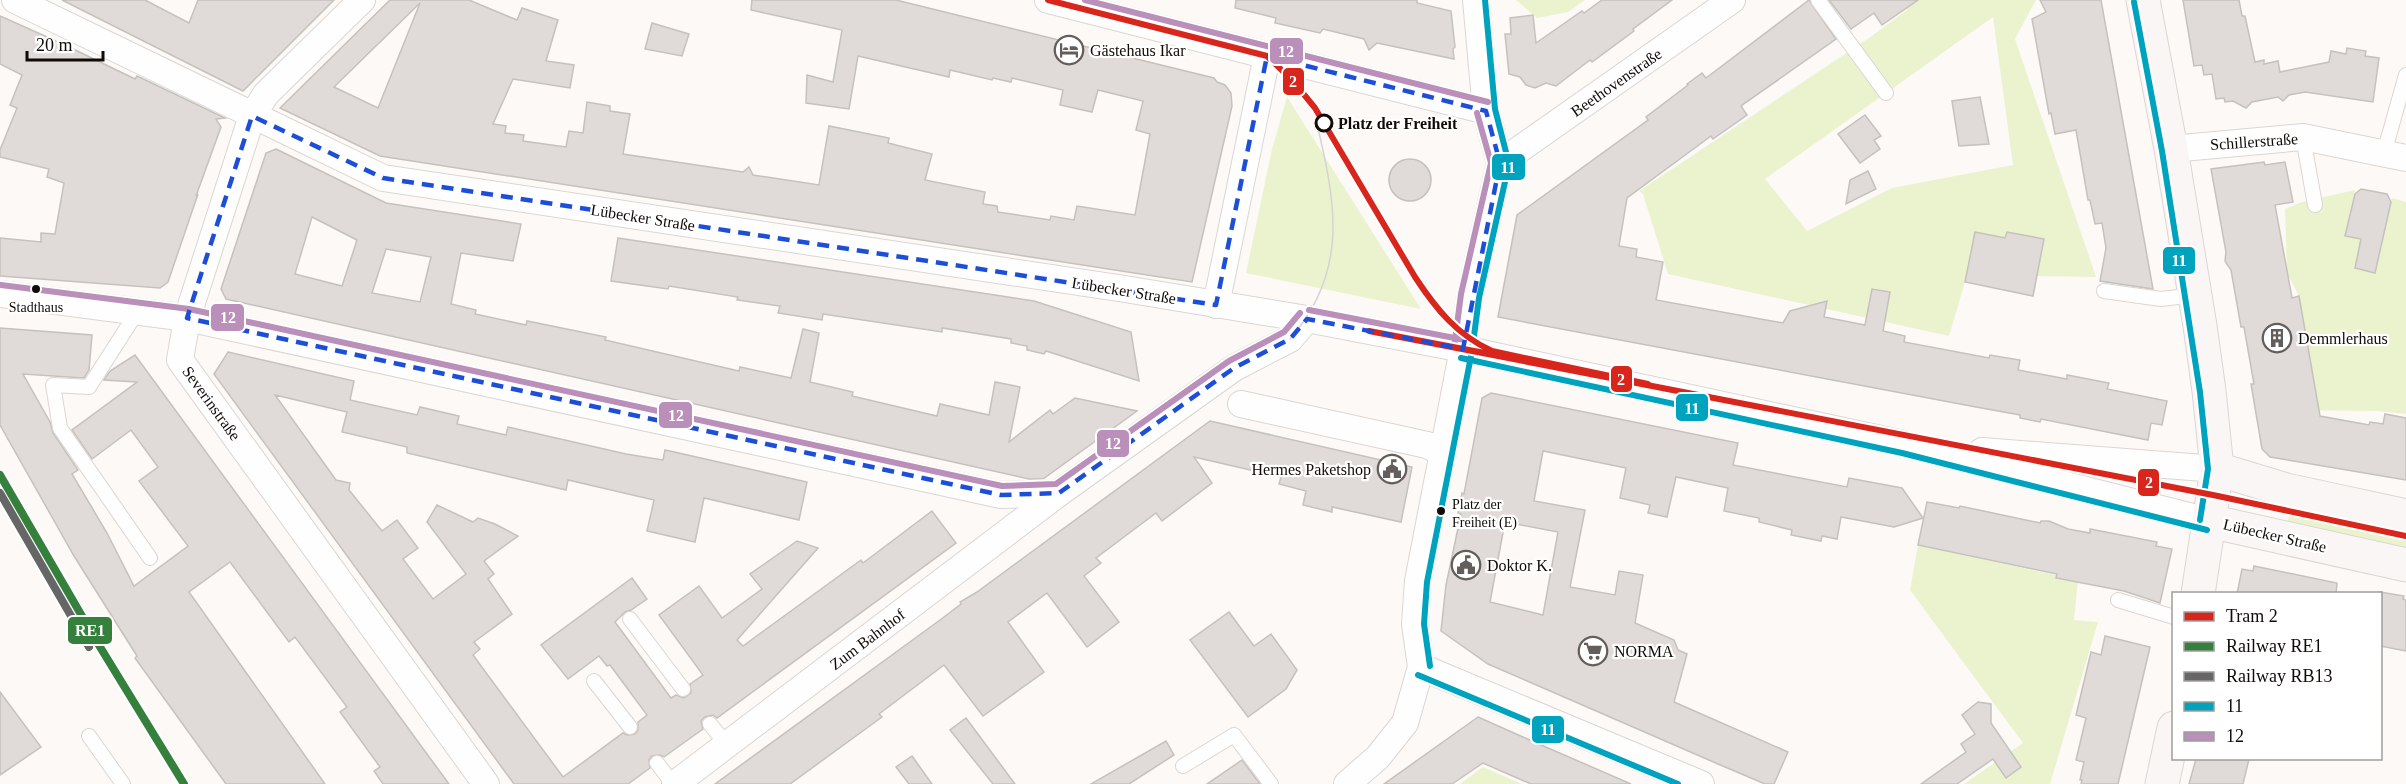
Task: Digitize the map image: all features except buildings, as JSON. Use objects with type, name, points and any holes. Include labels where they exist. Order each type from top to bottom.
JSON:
[{"type":"street","name":"Lübecker Straße","points":[[15,0],[383,178],[1307,319],[1464,349],[1904,444],[2209,521],[2406,565]]},
{"type":"street","name":"Severinstraße","points":[[362,0],[266,94],[252,116],[187,318],[180,360],[486,784]]},
{"type":"street","points":[[1048,0],[1486,111]]},
{"type":"street","points":[[1347,784],[1378,757],[1405,723],[1421,667],[1415,624],[1415,605],[1464,349],[1470,296],[1500,163],[1486,111],[1476,0]]},
{"type":"street","name":"Beethovenstraße","points":[[1500,163],[1732,0]]},
{"type":"street","points":[[2143,0],[2171,148],[2210,391],[2217,469],[2198,592]]},
{"type":"street","points":[[1216,305],[1268,56]]},
{"type":"street","name":"Schillerstraße","points":[[2171,148],[2303,137],[2395,155]]},
{"type":"street","points":[[0,294],[187,318],[1001,495],[1059,493]]},
{"type":"street","name":"Zum Bahnhof","points":[[674,784],[1059,493],[1234,369],[1290,339],[1307,319]]},
{"type":"street","points":[[1241,404],[1427,445],[1443,453]]},
{"type":"street","points":[[1904,444],[2217,469],[2286,490],[2406,516]]},
{"type":"street","points":[[1421,667],[1701,784]]},
{"type":"street","points":[[2162,784],[2172,737]]},
{"type":"lane","points":[[1818,0],[1886,93]]},
{"type":"lane","points":[[2395,155],[2406,75]]},
{"type":"lane","points":[[2303,137],[2315,205]]},
{"type":"lane","points":[[2104,291],[2161,299],[2194,295]]},
{"type":"lane","points":[[137,312],[89,387],[53,385],[60,428],[150,558]]},
{"type":"lane","points":[[2118,600],[2172,615]]},
{"type":"lane","points":[[630,620],[683,689]]},
{"type":"lane","points":[[594,681],[630,727]]},
{"type":"lane","points":[[710,724],[726,745]]},
{"type":"lane","points":[[1183,766],[1234,735],[1271,784]]},
{"type":"lane","points":[[89,736],[123,784]]},
{"type":"lane","points":[[657,763],[674,784]]},
{"type":"highlighted area","points":[[1267,56],[1486,111],[1500,163],[1463,349],[1307,319],[1290,339],[1234,368],[1059,493],[1001,495],[187,318],[252,116],[383,178],[1216,305]]},
{"type":"green space","points":[[1516,0],[1585,0],[1568,12],[1537,18]]},
{"type":"green space","points":[[1898,0],[2036,0],[2015,39],[2096,277],[2037,276],[2007,232],[2005,238],[1975,232],[1965,282],[1949,336],[1668,274],[1643,194],[1639,191],[1869,38],[1907,10]],"holes":[[[1993,17],[2013,165],[1892,188],[1807,231],[1765,179]]]},
{"type":"green space","points":[[1287,97],[1421,309],[1246,273],[1272,149]]},
{"type":"green space","points":[[2355,190],[2345,235],[2381,244],[2392,198],[2406,202],[2406,414],[2378,411],[2284,410],[2316,390],[2299,296],[2287,273],[2285,209],[2302,202]]},
{"type":"green space","points":[[2291,507],[2406,531],[2406,565],[2286,530]]},
{"type":"green space","points":[[1918,545],[2078,580],[2074,620],[2098,622],[2050,784],[1964,784],[2023,743],[1910,590]]},
{"type":"green space","points":[[1483,767],[1522,784],[1460,784]]},
{"type":"tram line","name":"2","points":[[1048,0],[1267,56],[1293,81],[1315,108],[1415,277],[1439,310],[1458,329],[1492,351],[1648,384],[1369,331],[2213,495],[2406,536]]},
{"type":"tram line","points":[[1290,339],[1309,314],[1322,288],[1333,236],[1329,182],[1317,124]]},
{"type":"rail line","name":"RE1","points":[[0,475],[97,642],[184,784]]},
{"type":"rail line","name":"RB13","points":[[0,493],[89,647]]},
{"type":"transit line","name":"12","points":[[1085,0],[1488,102]]},
{"type":"transit line","name":"11","points":[[1430,666],[1424,624],[1427,582],[1472,351],[1479,298],[1509,164],[1495,109],[1485,0]]},
{"type":"transit line","name":"11","points":[[2134,2],[2162,151],[2200,392],[2208,469],[2200,520]]},
{"type":"transit line","name":"12","points":[[1454,348],[1461,294],[1491,163],[1477,113]]},
{"type":"transit line","name":"12","points":[[1,285],[189,309],[1002,486],[1056,484],[1229,361],[1284,332],[1300,313]]},
{"type":"transit line","name":"12","points":[[1309,310],[1465,340]]},
{"type":"transit line","name":"11","points":[[1461,358],[1902,453],[2207,530]]},
{"type":"transit line","name":"11","points":[[1418,675],[1678,784]]},
{"type":"place","name":"Gästehaus Ikar","points":[[1069,50]]},
{"type":"place","name":"Platz der Freiheit","points":[[1324,123]]},
{"type":"place","name":"Stadthaus","points":[[36,289]]},
{"type":"place","name":"Demmlerhaus","points":[[2277,338]]},
{"type":"place","name":"Hermes Paketshop","points":[[1392,469]]},
{"type":"place","name":"Platz der Freiheit (E)","points":[[1441,511]]},
{"type":"place","name":"Doktor K.","points":[[1466,565]]},
{"type":"place","name":"NORMA","points":[[1593,651]]}]
